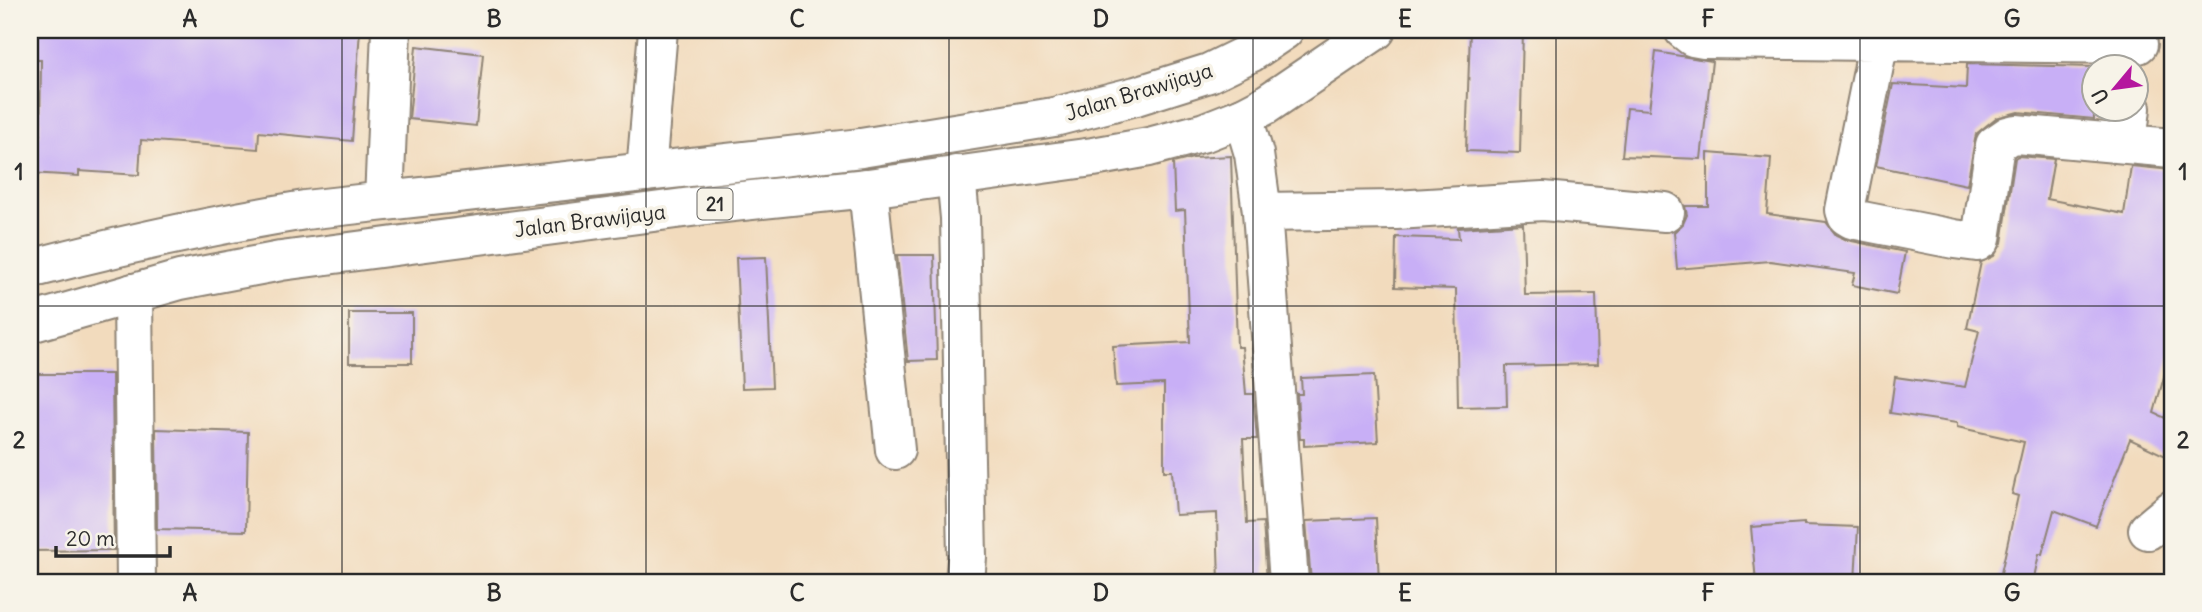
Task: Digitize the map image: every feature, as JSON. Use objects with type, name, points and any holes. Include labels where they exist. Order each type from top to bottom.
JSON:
[{"type":"main road","points":[[384,201],[391,30]]},
{"type":"main road","points":[[646,172],[658,30]]},
{"type":"main road","name":"Jalan Brawijaya","points":[[30,269],[110,247],[221,223],[305,210],[861,148],[1054,117],[1136,96],[1209,73],[1250,53],[1284,30]]},
{"type":"main road","name":"Jalan Brawijaya","points":[[30,323],[180,280],[281,261],[714,204],[868,188],[1149,147],[1205,132],[1243,117],[1264,106],[1376,30]]},
{"type":"main road","points":[[1684,30],[1693,37],[1704,39],[2138,47]]},
{"type":"main road","points":[[1879,41],[1845,211],[1852,219],[1977,242],[1981,239],[1986,215],[1995,145],[2002,139],[2016,134],[2129,126],[2172,148]]},
{"type":"main road","points":[[1243,117],[1255,154],[1262,212],[1289,582]]},
{"type":"main road","points":[[956,175],[960,218],[967,544],[965,582]]},
{"type":"main road","points":[[868,188],[895,450]]},
{"type":"main road","points":[[1262,212],[1396,209],[1543,201],[1665,212]]},
{"type":"main road","points":[[133,293],[136,582]]},
{"type":"building","points":[[35,30],[360,30],[352,141],[259,132],[258,149],[141,140],[139,175],[79,171],[79,176],[30,173],[30,137],[40,137],[41,60],[35,60]]},
{"type":"building","points":[[1470,30],[1523,30],[1520,153],[1466,151]]},
{"type":"building","points":[[416,46],[483,54],[476,126],[409,119]]},
{"type":"building","points":[[1656,52],[1712,61],[1701,159],[1622,156],[1627,108],[1649,110]]},
{"type":"building","points":[[1967,64],[2080,67],[2080,118],[2018,112],[1996,118],[1976,134],[1967,185],[1876,166],[1893,84],[1966,88]]},
{"type":"building","points":[[1708,153],[1771,158],[1767,214],[1826,222],[1836,235],[1847,240],[1905,252],[1897,294],[1852,285],[1855,273],[1770,261],[1677,269],[1674,232],[1683,224],[1687,215],[1685,206],[1708,206]]},
{"type":"building","points":[[1231,156],[1237,347],[1242,347],[1246,394],[1253,394],[1257,439],[1243,439],[1247,523],[1263,522],[1267,582],[1219,582],[1217,513],[1175,515],[1172,471],[1164,471],[1164,384],[1116,386],[1113,346],[1190,342],[1185,210],[1175,211],[1173,163],[1193,158]]},
{"type":"building","points":[[2015,158],[2054,159],[2047,199],[2124,214],[2131,166],[2172,170],[2172,348],[2154,413],[2172,421],[2172,459],[2130,439],[2096,526],[2054,510],[2033,582],[1999,582],[2018,496],[2012,494],[2024,442],[1957,427],[1957,423],[1890,413],[1895,377],[1965,387],[1979,331],[1967,328],[1981,262],[1994,256],[2002,243]]},
{"type":"building","points":[[1523,224],[1525,295],[1596,294],[1598,364],[1506,366],[1507,406],[1458,407],[1456,289],[1395,287],[1396,237],[1459,239],[1458,228]]},
{"type":"building","points":[[897,255],[934,255],[937,360],[908,361]]},
{"type":"building","points":[[766,257],[772,387],[742,388],[736,258]]},
{"type":"building","points":[[349,313],[412,313],[412,363],[349,363]]},
{"type":"building","points":[[30,374],[112,374],[114,550],[30,551]]},
{"type":"building","points":[[1374,375],[1378,442],[1304,446],[1304,439],[1300,439],[1297,394],[1302,394],[1301,378]]},
{"type":"building","points":[[156,429],[248,432],[246,531],[157,529]]},
{"type":"building","points":[[1376,518],[1379,582],[1311,582],[1306,521]]},
{"type":"building","points":[[1804,523],[1858,527],[1855,582],[1756,582],[1751,527]]}]
